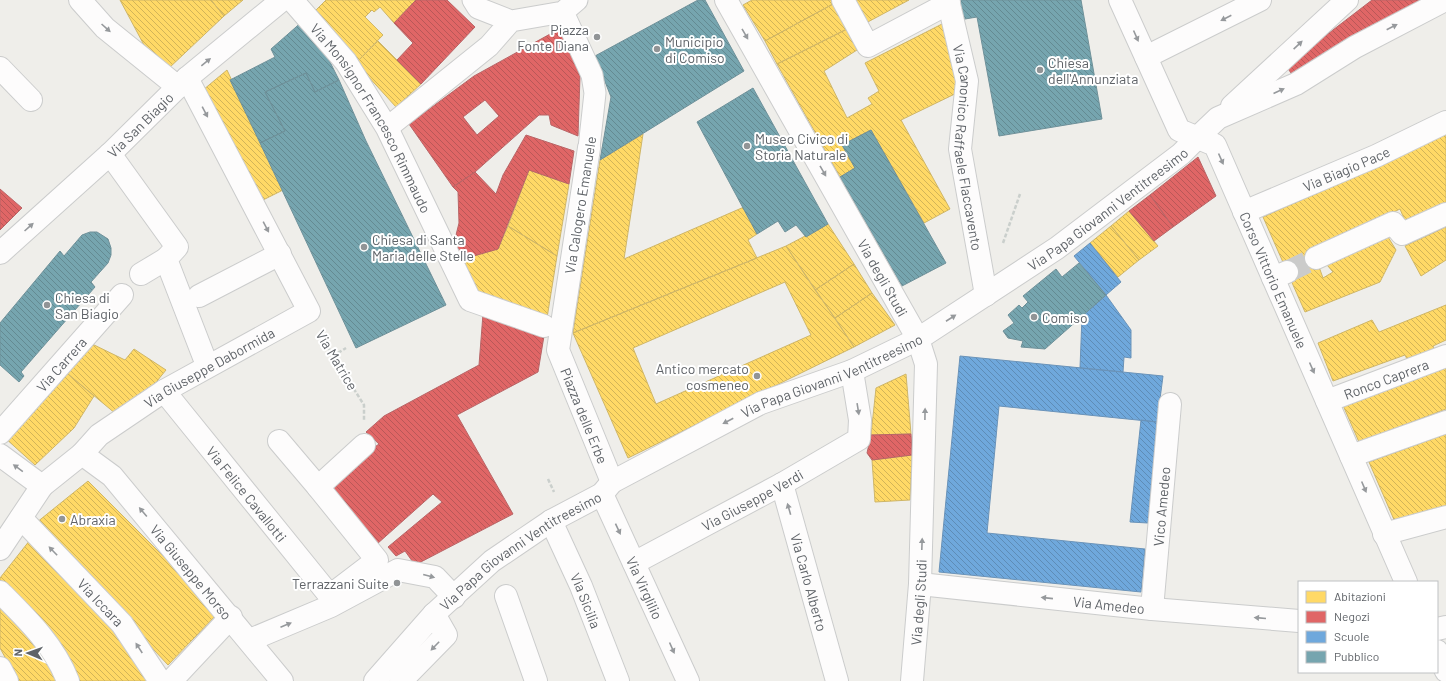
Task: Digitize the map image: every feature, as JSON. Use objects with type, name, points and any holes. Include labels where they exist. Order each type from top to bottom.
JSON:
[{"type":"street","name":"Via San Biagio","points":[[0,253],[110,154],[183,82],[282,0]]},
{"type":"street","name":"Via Monsignor Francesco Rimmaudo","points":[[292,0],[346,62],[387,128],[470,300],[544,326]]},
{"type":"street","points":[[472,0],[478,8],[511,21]]},
{"type":"street","name":"Via degli Studi","points":[[726,0],[918,339],[926,364],[920,584],[912,681]]},
{"type":"street","points":[[843,0],[868,46],[949,2]]},
{"type":"street","name":"Corso Vittorio Emanuele","points":[[1120,0],[1179,130],[1215,145],[1244,212],[1280,275],[1327,401],[1406,581]]},
{"type":"street","points":[[1146,57],[1260,0]]},
{"type":"street","name":"Via Papa Giovanni Ventitreesimo","points":[[375,681],[434,614],[492,562],[551,521],[607,488],[761,403],[852,371],[918,339],[1057,248],[1181,154],[1218,118],[1347,0]]},
{"type":"street","name":"Via Papa Giovanni Ventitreesimo","points":[[1218,118],[1296,84],[1355,47],[1445,0]]},
{"type":"street","points":[[88,2],[104,28],[183,82],[280,254],[309,311]]},
{"type":"street","name":"Via Canonico Raffaele Flaccavento","points":[[949,2],[967,81],[960,149],[986,295]]},
{"type":"street","points":[[387,128],[489,46],[511,21],[570,6]]},
{"type":"street","name":"Via Calogero Emanuele","points":[[558,350],[589,148],[595,94],[592,75],[586,61],[570,6]]},
{"type":"street","points":[[0,68],[31,100]]},
{"type":"street","name":"Via Biagio Pace","points":[[1244,212],[1376,156],[1446,122]]},
{"type":"street","points":[[110,154],[178,247],[166,259],[141,274]]},
{"type":"street","points":[[1316,258],[1393,223],[1402,234],[1446,214]]},
{"type":"street","points":[[199,296],[280,254]]},
{"type":"street","points":[[166,259],[207,365]]},
{"type":"street","name":"Via Carrera","points":[[0,433],[122,295]]},
{"type":"street","name":"Via Giuseppe Dabormida","points":[[0,549],[27,524],[42,486],[90,459],[99,435],[164,391],[207,365],[309,311]]},
{"type":"street","name":"Piazza delle Erbe","points":[[558,350],[607,488]]},
{"type":"street","name":"Ronco Caprera","points":[[1327,401],[1446,356]]},
{"type":"street","name":"Via Giuseppe Verdi","points":[[634,563],[782,484],[859,439],[860,420],[852,371]]},
{"type":"street","name":"Via Felice Cavallotti","points":[[164,391],[330,601]]},
{"type":"street","name":"Vico Amedeo","points":[[1152,609],[1170,404]]},
{"type":"street","points":[[1351,456],[1446,422]]},
{"type":"street","points":[[279,441],[318,486],[377,560],[330,601]]},
{"type":"street","points":[[318,486],[364,445]]},
{"type":"street","points":[[0,455],[42,486]]},
{"type":"street","name":"Via Giuseppe Morso","points":[[90,459],[112,476],[231,617],[282,681]]},
{"type":"street","name":"Via Carlo Alberto","points":[[782,484],[837,681]]},
{"type":"street","name":"Via Virglilio","points":[[607,488],[634,563],[688,681]]},
{"type":"street","points":[[1384,534],[1446,517]]},
{"type":"street","name":"Via Sicilia","points":[[551,521],[581,586],[618,681]]},
{"type":"street","name":"Via Iccara","points":[[27,524],[122,624],[160,681]]},
{"type":"street","points":[[250,640],[398,570],[434,577],[454,597]]},
{"type":"street","name":"Via Amedeo","points":[[920,584],[1152,609],[1298,621]]},
{"type":"street","points":[[0,592],[35,626],[62,666],[68,681]]},
{"type":"street","points":[[506,596],[536,681]]},
{"type":"street","name":"Via Papa Giovanni Ventitreesimo","points":[[401,681],[446,635],[434,614]]},
{"type":"street","points":[[171,681],[231,617]]},
{"type":"street","points":[[1438,653],[1446,671]]},
{"type":"street","points":[[0,668],[7,681]]},
{"type":"path","points":[[1006,232],[1020,194]]},
{"type":"path","name":"Via Matrice","points":[[309,311],[333,356],[364,405],[364,445]]},
{"type":"path","points":[[333,356],[346,348]]},
{"type":"building: Abitazioni","points":[[120,0],[211,0],[224,16],[168,69],[144,45]]},
{"type":"building: Abitazioni","points":[[211,0],[243,0],[224,16]]},
{"type":"building: Abitazioni","points":[[326,0],[416,0],[394,23],[380,7],[374,12],[372,10],[365,17],[383,35],[356,63],[314,12]]},
{"type":"building: Abitazioni","points":[[752,0],[831,0],[833,4],[765,41],[743,5]]},
{"type":"building: Abitazioni","points":[[852,0],[909,0],[864,24]]},
{"type":"building: Abitazioni","points":[[833,4],[847,29],[777,64],[765,41]]},
{"type":"building: Abitazioni","points":[[944,23],[961,91],[901,120],[950,209],[924,223],[871,130],[842,145],[855,168],[840,177],[777,64],[847,29],[857,50],[824,71],[847,118],[872,104],[868,98],[879,91],[865,63]]},
{"type":"building: Abitazioni","points":[[378,41],[421,84],[396,107],[356,63]]},
{"type":"building: Abitazioni","points":[[227,70],[283,190],[261,201],[203,90]]},
{"type":"building: Abitazioni","points":[[1446,133],[1446,204],[1406,223],[1400,209],[1313,250],[1323,278],[1333,272],[1327,265],[1385,232],[1396,250],[1380,282],[1305,312],[1263,217],[1394,159]]},
{"type":"building: Abitazioni","points":[[643,134],[624,259],[744,207],[757,234],[748,240],[757,258],[573,333],[600,160]]},
{"type":"building: Abitazioni","points":[[529,170],[569,184],[557,256],[508,226]]},
{"type":"building: Abitazioni","points":[[1129,211],[1158,246],[1139,260],[1111,226]]},
{"type":"building: Abitazioni","points":[[828,224],[854,264],[815,290],[786,246]]},
{"type":"building: Abitazioni","points":[[508,226],[557,256],[547,318],[480,297],[463,259],[498,249]]},
{"type":"building: Abitazioni","points":[[1111,226],[1139,260],[1118,277],[1090,243]]},
{"type":"building: Abitazioni","points":[[1446,227],[1446,260],[1421,276],[1405,246]]},
{"type":"building: Abitazioni","name":"Antico mercato cosmeneo","points":[[786,246],[854,347],[628,458],[573,333]],"holes":[[[785,282],[811,335],[656,404],[633,348]]]},
{"type":"building: Abitazioni","points":[[854,264],[872,293],[835,318],[815,290]]},
{"type":"building: Abitazioni","points":[[872,293],[895,325],[854,347],[835,318]]},
{"type":"building: Abitazioni","points":[[1446,305],[1446,340],[1433,346],[1437,355],[1410,365],[1405,355],[1333,381],[1318,343],[1372,320],[1379,332]]},
{"type":"building: Abitazioni","points":[[88,342],[125,360],[134,349],[166,370],[153,386],[116,414],[62,369]]},
{"type":"building: Abitazioni","points":[[1446,366],[1446,409],[1359,442],[1342,403]]},
{"type":"building: Abitazioni","points":[[62,369],[94,396],[74,428],[35,465],[4,437]]},
{"type":"building: Abitazioni","points":[[906,374],[911,434],[871,435],[876,388]]},
{"type":"building: Abitazioni","points":[[1446,434],[1446,509],[1395,522],[1369,462]]},
{"type":"building: Abitazioni","points":[[912,455],[910,500],[875,502],[872,460]]},
{"type":"building: Abitazioni","points":[[88,481],[219,612],[168,665],[36,523]]},
{"type":"building: Abitazioni","points":[[30,540],[122,634],[150,681],[75,681],[0,584],[0,578]]},
{"type":"building: Abitazioni","points":[[0,601],[26,629],[58,681],[18,681],[0,648]]},
{"type":"building: Negozi","points":[[416,0],[447,0],[475,27],[421,84],[397,60],[413,43],[394,23]]},
{"type":"building: Negozi","points":[[1372,0],[1421,0],[1347,41],[1294,77],[1286,66]]},
{"type":"building: Negozi","points":[[561,28],[580,76],[578,136],[551,125],[549,115],[539,115],[475,172],[453,187],[409,124],[474,76]],"holes":[[[485,100],[499,116],[477,135],[463,117]]]},
{"type":"building: Negozi","points":[[526,135],[574,151],[569,184],[529,170],[498,249],[463,259],[454,243],[459,223],[458,192],[453,187],[475,172],[496,194],[503,175]]},
{"type":"building: Negozi","points":[[1198,157],[1216,196],[1173,227],[1150,195]]},
{"type":"building: Negozi","points":[[0,189],[22,208],[0,230]]},
{"type":"building: Negozi","points":[[1150,195],[1173,227],[1154,241],[1129,211]]},
{"type":"building: Negozi","points":[[483,314],[544,336],[538,372],[457,415],[513,514],[415,565],[405,551],[396,556],[388,547],[442,502],[433,494],[377,544],[332,487],[365,454],[379,444],[366,432],[384,416],[479,365]]},
{"type":"building: Negozi","points":[[911,434],[912,455],[872,460],[867,453],[871,435]]},
{"type":"building: Scuole","points":[[1090,243],[1121,282],[1106,295],[1074,256]]},
{"type":"building: Scuole","points":[[1106,295],[1131,330],[1131,358],[1124,357],[1123,372],[1080,368],[1082,316]]},
{"type":"building: Scuole","points":[[960,356],[1163,376],[1157,422],[999,406],[987,533],[1145,549],[1141,592],[939,572]]},
{"type":"building: Scuole","points":[[1141,420],[1157,422],[1148,523],[1130,522]]},
{"type":"building: Pubblico","points":[[698,0],[705,0],[744,71],[600,160],[611,97],[595,56]]},
{"type":"building: Pubblico","name":"Chiesa dell'Annunziata","points":[[955,0],[1081,0],[1102,119],[999,136],[977,17],[959,20]]},
{"type":"building: Pubblico","points":[[304,20],[318,38],[339,80],[315,92],[306,73],[265,92],[285,131],[260,143],[230,80],[275,57],[271,49]]},
{"type":"building: Pubblico","name":"Chiesa di Santa Maria delle Stelle","points":[[306,73],[315,92],[339,80],[366,141],[446,305],[356,348],[260,143],[285,131],[265,92]]},
{"type":"building: Pubblico","name":"Museo Civico di Storia Naturale","points":[[753,88],[828,224],[806,237],[796,225],[785,232],[778,221],[757,234],[697,122]]},
{"type":"building: Pubblico","points":[[871,130],[946,263],[902,286],[840,177],[855,168],[842,145]]},
{"type":"building: Pubblico","name":"Chiesa di San Biagio","points":[[90,232],[97,232],[108,239],[111,248],[111,255],[108,263],[91,282],[95,287],[21,372],[24,376],[19,382],[0,365],[0,323],[60,251],[64,256],[82,235]]},
{"type":"building: Pubblico","points":[[1079,263],[1106,295],[1045,349],[1021,347],[1023,341],[1008,338],[1003,331],[1014,323],[1008,315],[1019,305],[1022,308],[1028,302],[1023,296],[1056,269],[1062,277]]},
{"type":"tunnel","points":[[1287,272],[1316,258]]},
{"type":"place","name":"Piazza Fonte Diana","points":[[597,37]]},
{"type":"place","name":"Municipio di Comiso","points":[[657,49]]},
{"type":"place","name":"Chiesa dell'Annunziata","points":[[1040,70]]},
{"type":"place","name":"Museo Civico di Storia Naturale","points":[[747,146]]},
{"type":"place","name":"Chiesa di Santa Maria delle Stelle","points":[[364,247]]},
{"type":"place","name":"Chiesa di San Biagio","points":[[47,305]]},
{"type":"place","name":"Comiso","points":[[1034,317]]},
{"type":"place","name":"Antico mercato cosmeneo","points":[[757,376]]},
{"type":"place","name":"Abraxia","points":[[62,519]]},
{"type":"place","name":"Terrazzani Suite","points":[[397,583]]}]
